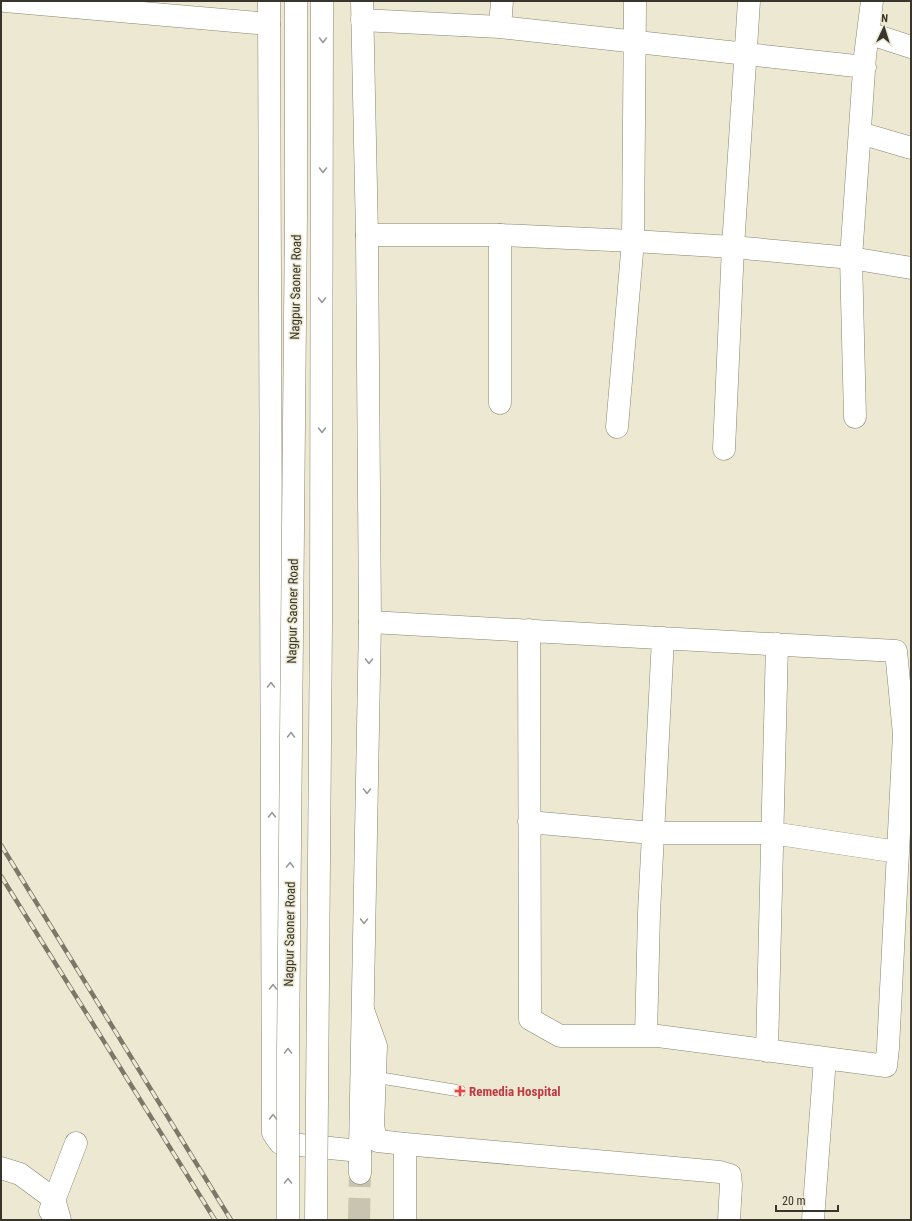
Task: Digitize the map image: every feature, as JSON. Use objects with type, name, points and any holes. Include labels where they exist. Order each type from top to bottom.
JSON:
[{"type":"main road","points":[[5,1],[269,24]]},
{"type":"main road","points":[[269,1],[274,1133],[280,1143],[360,1151]]},
{"type":"main road","name":"Nagpur Saoner Road","points":[[288,1220],[288,1044],[296,231],[296,1]]},
{"type":"main road","name":"Nagpur Saoner Road","points":[[316,1220],[321,622],[322,1]]},
{"type":"main road","points":[[500,27],[502,1]]},
{"type":"main road","points":[[617,427],[633,241],[635,1]]},
{"type":"main road","points":[[724,449],[733,247],[749,1]]},
{"type":"main road","points":[[855,417],[851,258],[865,67],[872,1]]},
{"type":"main road","points":[[360,1173],[370,622],[367,235],[362,10],[500,27],[865,67]]},
{"type":"main road","points":[[868,34],[911,46]]},
{"type":"main road","points":[[860,133],[911,148]]},
{"type":"main road","points":[[367,235],[500,235],[733,247],[851,258],[911,268]]},
{"type":"main road","points":[[500,235],[500,403]]},
{"type":"main road","points":[[370,622],[529,630],[896,651],[904,734],[886,1066],[658,1036],[560,1036],[530,1019],[529,630]]},
{"type":"main road","points":[[646,1036],[648,912],[663,638]]},
{"type":"main road","points":[[767,1051],[777,644]]},
{"type":"main road","points":[[529,822],[652,833],[772,834],[898,852]]},
{"type":"main road","points":[[363,1010],[376,1046],[373,1125],[375,1136],[378,1141],[720,1172],[730,1175],[730,1220]]},
{"type":"main road","points":[[813,1220],[825,1058]]},
{"type":"main road","points":[[46,1220],[76,1143]]},
{"type":"main road","points":[[404,1220],[405,1144]]},
{"type":"main road","points":[[1,1168],[20,1174],[54,1199],[60,1220]]},
{"type":"lane","points":[[376,1077],[460,1091]]},
{"type":"tunnel","points":[[359,1220],[360,1173]]},
{"type":"railway","points":[[1,845],[231,1220]]},
{"type":"railway","points":[[1,876],[215,1220]]},
{"type":"place","name":"Remedia Hospital","points":[[460,1091]]}]
